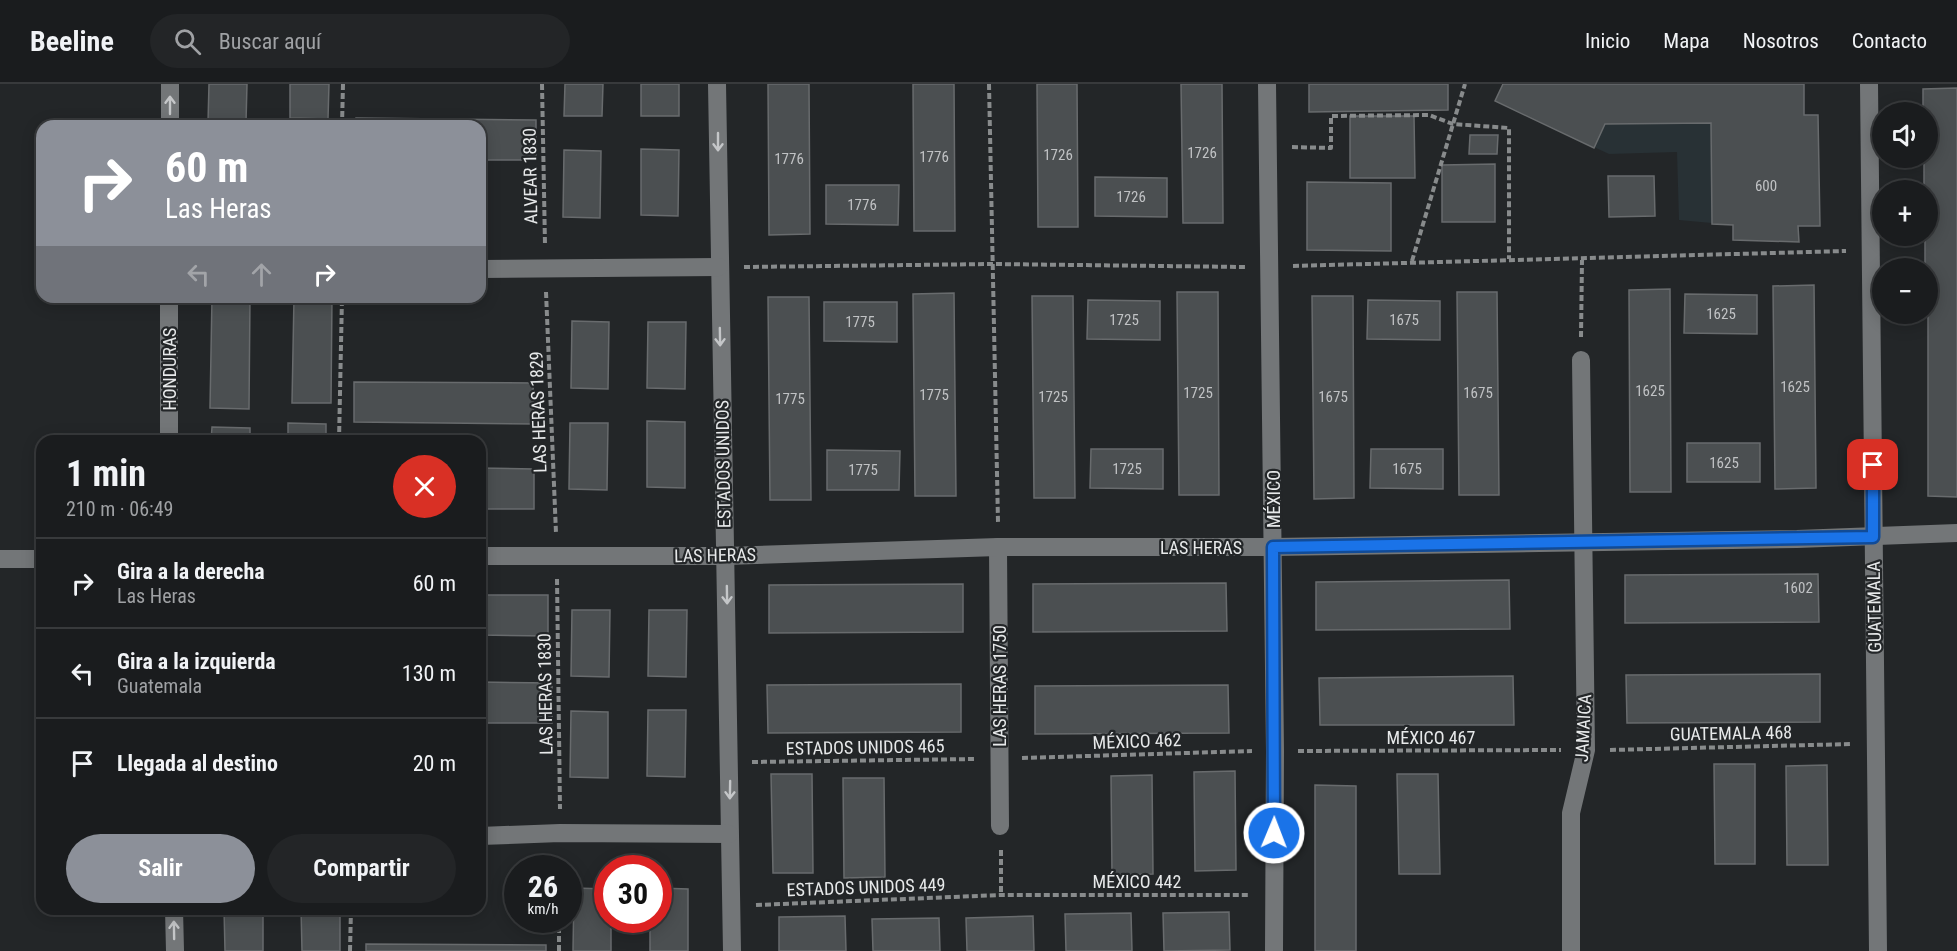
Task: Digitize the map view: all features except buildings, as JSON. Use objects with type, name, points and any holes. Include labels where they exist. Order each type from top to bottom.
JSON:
[{"type":"street","points":[[170,84],[170,120]]},
{"type":"street","name":"ESTADOS UNIDOS","points":[[717,84],[732,951]]},
{"type":"street","name":"MÉXICO","points":[[1267,84],[1275,751],[1274,951]]},
{"type":"street","name":"GUATEMALA","points":[[1869,84],[1878,951]]},
{"type":"street","points":[[486,269],[719,267]]},
{"type":"street","name":"HONDURAS","points":[[169,435],[170,303]]},
{"type":"street","name":"JAMAICA","points":[[1572,951],[1571,813],[1586,750],[1581,360]]},
{"type":"street","name":"LAS HERAS","points":[[486,556],[726,556],[998,547],[1273,547],[1584,540],[1873,537],[1957,533]]},
{"type":"street","name":"LAS HERAS 1750","points":[[998,547],[1000,826]]},
{"type":"street","points":[[0,559],[36,559]]},
{"type":"street","points":[[486,836],[560,833],[729,834]]},
{"type":"street","points":[[174,915],[174,951]]},
{"type":"path","points":[[342,120],[343,84]]},
{"type":"path","name":"ALVEAR 1830","points":[[542,84],[546,268]]},
{"type":"path","points":[[989,84],[998,547]]},
{"type":"path","points":[[1412,262],[1465,84]]},
{"type":"path","points":[[1267,146],[1330,148],[1331,116],[1430,115],[1453,124],[1509,128],[1509,259]]},
{"type":"path","points":[[1581,360],[1582,260]]},
{"type":"path","name":"LAS HERAS 1829","points":[[546,268],[557,555]]},
{"type":"path","points":[[339,435],[342,303]]},
{"type":"path","name":"LAS HERAS 1830","points":[[557,555],[560,833]]},
{"type":"path","name":"GUATEMALA 468","points":[[1586,750],[1876,744]]},
{"type":"path","name":"MÉXICO 467","points":[[1275,751],[1586,750]]},
{"type":"path","name":"MÉXICO 462","points":[[999,759],[1275,751]]},
{"type":"path","name":"ESTADOS UNIDOS 465","points":[[730,762],[999,759]]},
{"type":"path","points":[[1000,826],[1001,895]]},
{"type":"path","name":"MÉXICO 442","points":[[1001,895],[1273,895]]},
{"type":"path","name":"ESTADOS UNIDOS 449","points":[[732,906],[1001,895]]},
{"type":"path","points":[[350,951],[351,915]]},
{"type":"path","points":[[559,933],[559,951]]},
{"type":"shaded area","points":[[1503,84],[1804,84],[1804,115],[1818,115],[1820,226],[1799,226],[1799,242],[1733,240],[1733,225],[1679,220],[1677,152],[1609,154],[1495,101]]},
{"type":"route","points":[[1274,833],[1273,547],[1584,540],[1873,537],[1873,465]]}]
